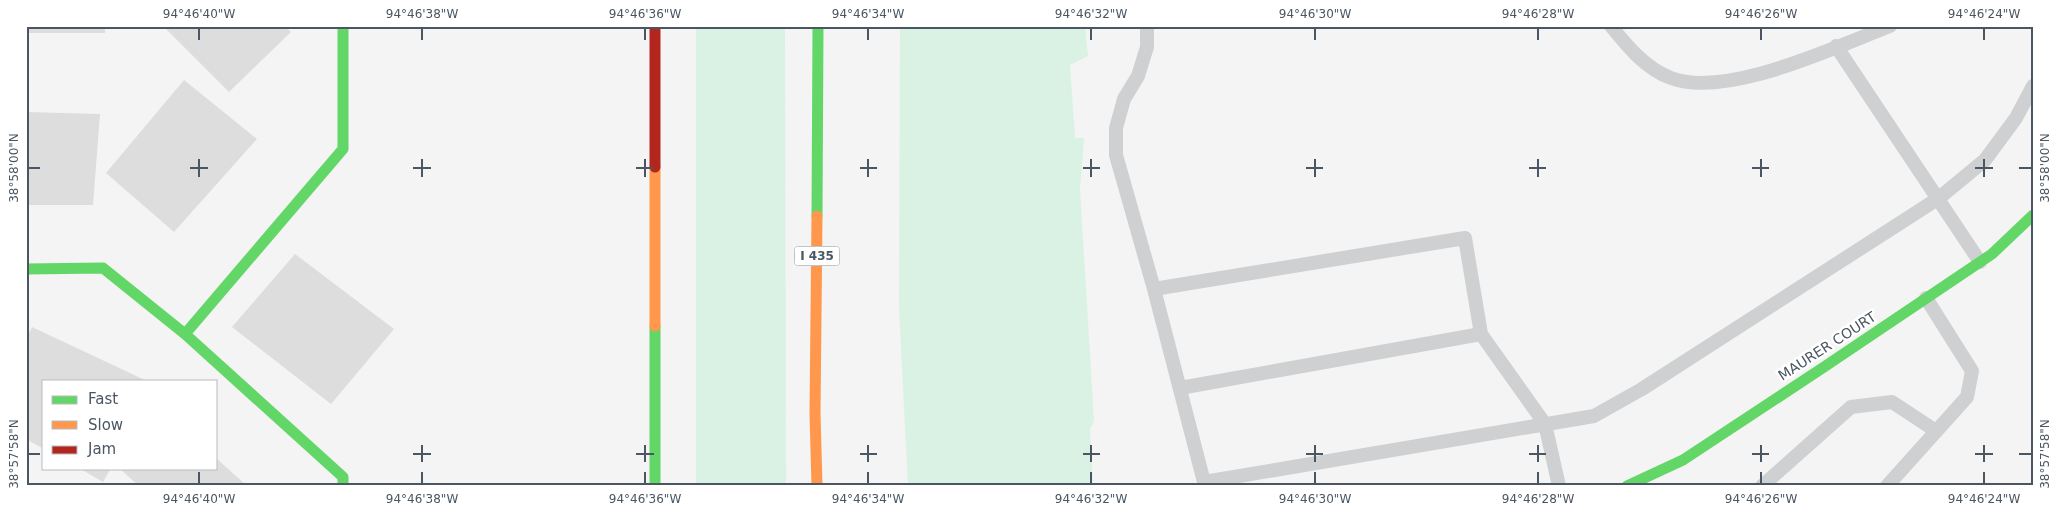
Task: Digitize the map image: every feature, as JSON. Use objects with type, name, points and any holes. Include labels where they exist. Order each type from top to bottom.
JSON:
[{"type":"main road","points":[[185,334],[343,149],[343,26]]},
{"type":"main road","points":[[655,26],[655,486]]},
{"type":"main road","name":"I 435","points":[[817,486],[815,414],[818,26]]},
{"type":"main road","name":"MAURER COURT","points":[[1627,486],[1683,460],[1980,262],[2033,216]]},
{"type":"main road","points":[[26,269],[103,268],[185,334],[343,477],[343,486]]},
{"type":"lane","points":[[1146,26],[1147,47],[1138,76],[1124,99],[1116,128],[1116,155],[1154,289],[1205,484],[1594,416],[1642,389],[1939,198],[1985,160],[2016,118],[2033,86]]},
{"type":"lane","points":[[1611,26],[1645,63],[1671,79],[1714,84],[1770,72],[1890,26]]},
{"type":"lane","points":[[1836,46],[1980,262]]},
{"type":"lane","points":[[1154,289],[1465,238],[1481,334],[1545,424],[1559,486]]},
{"type":"lane","points":[[1887,486],[1967,397],[1972,372],[1926,298]]},
{"type":"lane","points":[[1180,388],[1481,334]]},
{"type":"lane","points":[[1762,486],[1851,408],[1892,402],[1936,431]]},
{"type":"green space","points":[[696,26],[785,26],[786,486],[696,486]]},
{"type":"green space","points":[[900,26],[1085,26],[1088,56],[1070,65],[1075,138],[1084,138],[1080,189],[1094,421],[1090,429],[1093,486],[908,486],[899,308]]},
{"type":"building","points":[[26,26],[105,26],[105,33],[26,33]]},
{"type":"building","points":[[163,26],[285,26],[291,32],[229,92]]},
{"type":"building","points":[[184,80],[257,139],[174,232],[106,173]]},
{"type":"building","points":[[26,112],[100,114],[93,205],[26,205]]},
{"type":"building","points":[[295,254],[394,329],[331,404],[232,327]]},
{"type":"building","points":[[32,327],[145,380],[42,380],[42,448],[26,439],[26,339]]},
{"type":"building","points":[[218,460],[247,486],[139,486],[121,470],[218,470]]},
{"type":"building","points":[[82,470],[110,470],[103,482]]},
{"type":"traffic: fast","points":[[185,334],[343,149],[343,26]]},
{"type":"traffic: fast","points":[[817,216],[818,26]]},
{"type":"traffic: fast","points":[[1627,486],[1683,460],[1824,367],[1992,254],[2033,215]]},
{"type":"traffic: fast","points":[[26,269],[103,268],[185,334],[343,477],[343,486]]},
{"type":"traffic: fast","points":[[655,326],[655,486]]},
{"type":"traffic: slow","points":[[655,167],[655,326]]},
{"type":"traffic: slow","points":[[817,216],[815,414],[817,486]]},
{"type":"traffic: jam","points":[[655,26],[655,167]]}]
